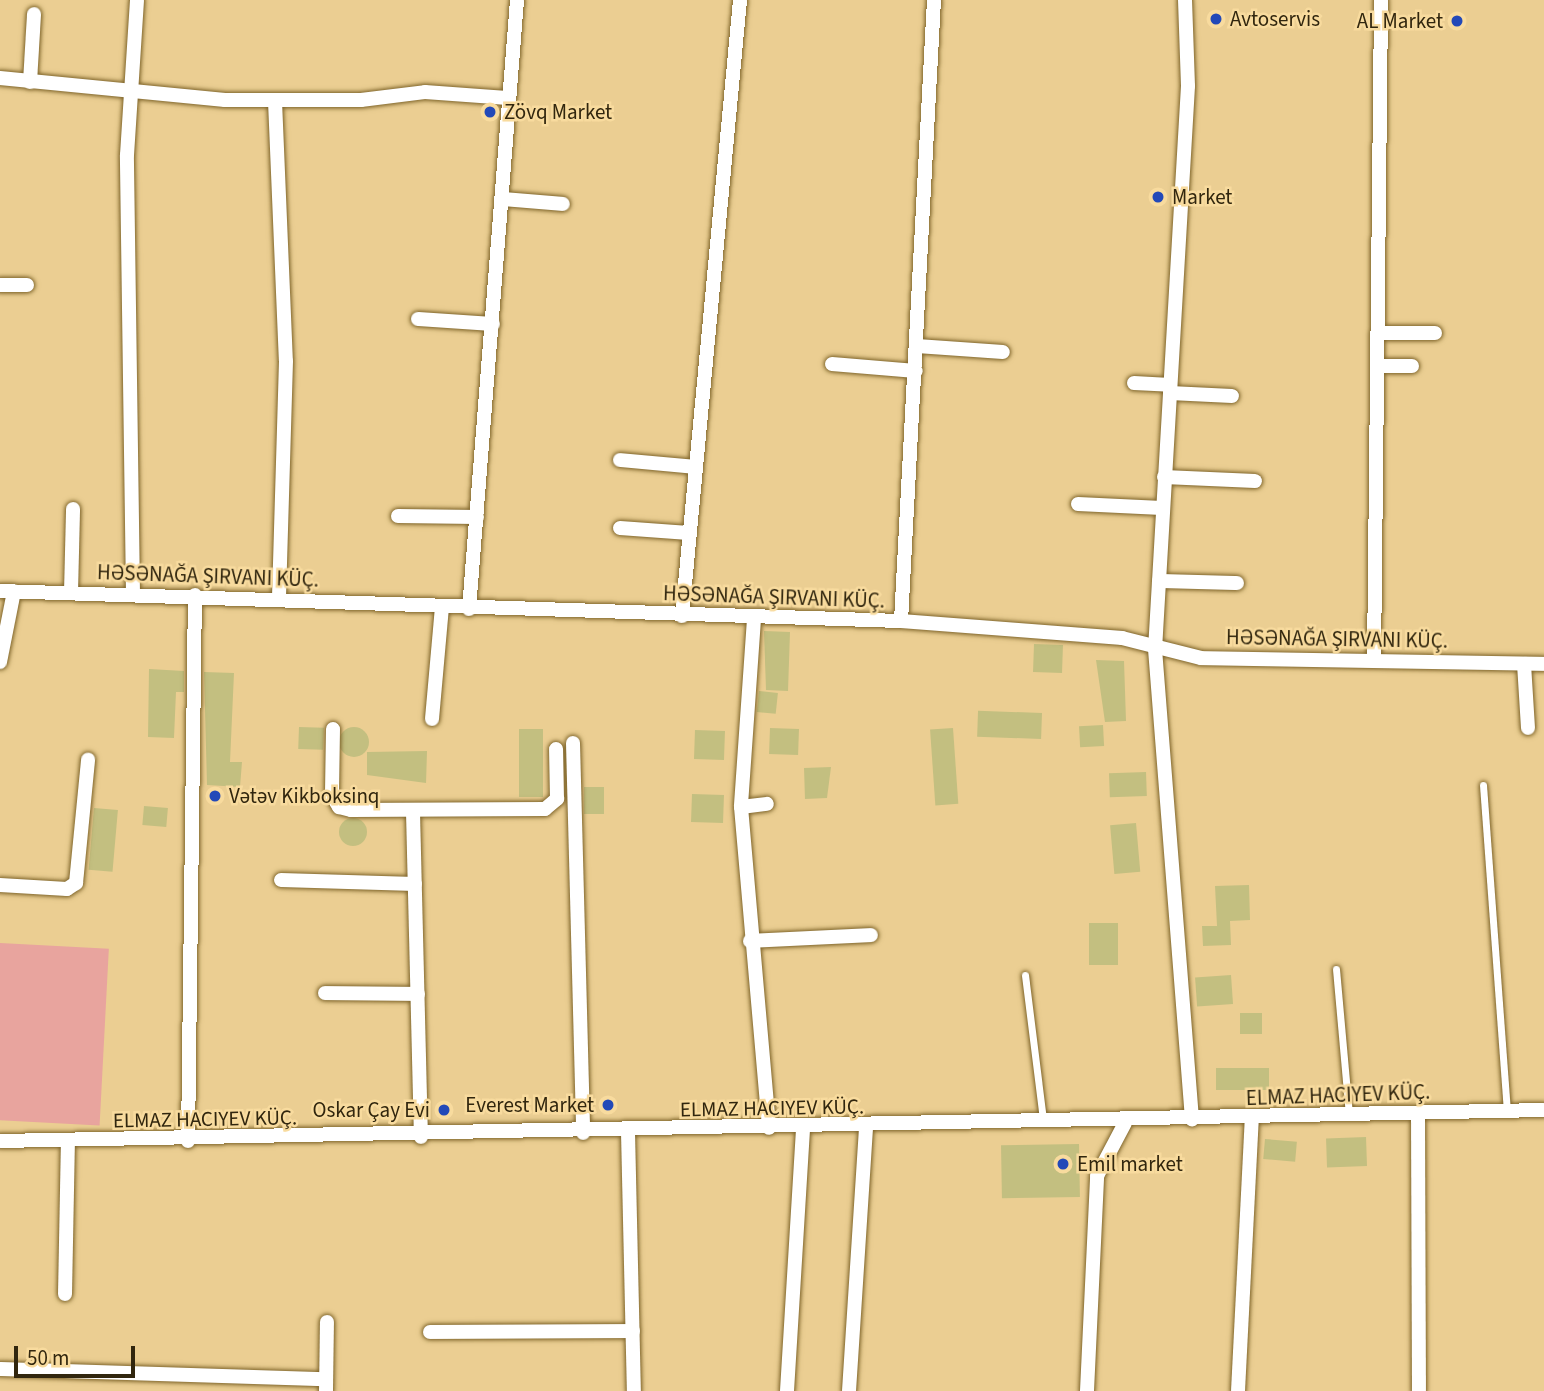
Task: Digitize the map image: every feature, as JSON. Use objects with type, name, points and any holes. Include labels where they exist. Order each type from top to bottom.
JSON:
[{"type":"street","points":[[133,594],[128,92],[137,0]]},
{"type":"street","points":[[469,609],[504,199],[517,0]]},
{"type":"street","points":[[682,615],[740,0]]},
{"type":"street","points":[[901,621],[934,0]]},
{"type":"street","points":[[1185,0],[1188,86],[1155,649],[1192,1120]]},
{"type":"street","points":[[1374,661],[1381,366],[1381,0]]},
{"type":"street","points":[[30,82],[34,15]]},
{"type":"street","points":[[0,78],[128,92],[275,101],[425,92],[509,97]]},
{"type":"street","points":[[275,101],[286,361],[279,598]]},
{"type":"street","points":[[504,199],[563,204]]},
{"type":"street","points":[[0,285],[27,285]]},
{"type":"street","points":[[418,319],[493,324]]},
{"type":"street","points":[[1380,333],[1435,333]]},
{"type":"street","points":[[917,346],[1003,352]]},
{"type":"street","points":[[831,364],[916,371]]},
{"type":"street","points":[[1381,366],[1412,366]]},
{"type":"street","points":[[1134,383],[1232,396]]},
{"type":"street","points":[[620,460],[695,467]]},
{"type":"street","points":[[1164,477],[1255,481]]},
{"type":"street","points":[[1078,504],[1162,508]]},
{"type":"street","points":[[71,593],[73,509]]},
{"type":"street","points":[[398,516],[477,517]]},
{"type":"street","points":[[620,528],[690,533]]},
{"type":"street","points":[[1159,581],[1237,583]]},
{"type":"street","points":[[0,662],[7,591]]},
{"type":"street","name":"HƏSƏNAĞA ŞIRVANI KÜÇ.","points":[[7,591],[279,598],[442,608],[754,619],[901,621],[1108,636],[1201,658],[1544,664]]},
{"type":"street","points":[[188,1141],[195,595]]},
{"type":"street","points":[[432,719],[442,608]]},
{"type":"street","points":[[754,619],[741,807],[750,940],[769,1128]]},
{"type":"street","points":[[1524,664],[1528,728]]},
{"type":"street","points":[[334,729],[332,796],[339,807],[413,812],[555,805],[556,749]]},
{"type":"street","points":[[573,743],[583,1133]]},
{"type":"street","points":[[0,885],[67,889],[76,883],[88,760]]},
{"type":"street","points":[[741,807],[767,804]]},
{"type":"street","points":[[413,812],[421,1137]]},
{"type":"street","points":[[281,880],[415,884]]},
{"type":"street","points":[[750,940],[871,935]]},
{"type":"street","points":[[325,993],[418,993]]},
{"type":"street","points":[[0,1141],[188,1141],[1125,1123],[1544,1110]]},
{"type":"street","points":[[1418,1113],[1419,1391]]},
{"type":"street","points":[[1238,1391],[1252,1118]]},
{"type":"street","points":[[1087,1391],[1097,1176],[1125,1123]]},
{"type":"street","points":[[849,1391],[866,1127]]},
{"type":"street","points":[[787,1391],[803,1128]]},
{"type":"street","points":[[628,1132],[634,1391]]},
{"type":"street","points":[[65,1294],[68,1142]]},
{"type":"street","points":[[0,1369],[326,1385],[327,1322]]},
{"type":"street","points":[[430,1332],[633,1331]]},
{"type":"lane","points":[[1483,785],[1507,1110]]},
{"type":"lane","points":[[1336,969],[1349,1115]]},
{"type":"lane","points":[[1026,975],[1044,1124]]},
{"type":"shaded area","points":[[0,943],[109,949],[100,1125],[0,1120]]},
{"type":"building","points":[[764,631],[790,632],[788,691],[766,690]]},
{"type":"building","points":[[1034,644],[1063,645],[1062,673],[1033,672]]},
{"type":"building","points":[[1096,660],[1124,661],[1126,721],[1105,722]]},
{"type":"building","points":[[149,669],[184,671],[184,692],[176,692],[174,738],[148,737]]},
{"type":"building","points":[[204,672],[234,673],[230,762],[242,762],[240,787],[207,785]]},
{"type":"building","points":[[759,691],[778,693],[776,714],[757,712]]},
{"type":"building","points":[[978,711],[1042,713],[1041,739],[977,737]]},
{"type":"building","points":[[1103,725],[1104,746],[1080,747],[1079,726]]},
{"type":"building","points":[[299,727],[324,728],[323,750],[298,749]]},
{"type":"building","points":[[354,727],[360,728],[368,736],[368,748],[360,756],[354,757],[348,756],[340,748],[339,742],[340,736],[348,728]]},
{"type":"building","points":[[770,728],[799,729],[798,755],[769,754]]},
{"type":"building","points":[[953,728],[958,804],[935,805],[930,730]]},
{"type":"building","points":[[519,729],[543,729],[543,797],[519,797]]},
{"type":"building","points":[[695,730],[725,731],[724,760],[694,759]]},
{"type":"building","points":[[427,751],[426,783],[367,775],[367,752]]},
{"type":"building","points":[[831,767],[827,798],[805,799],[804,768]]},
{"type":"building","points":[[1146,772],[1147,796],[1110,797],[1109,773]]},
{"type":"building","points":[[584,787],[604,787],[604,814],[584,814]]},
{"type":"building","points":[[692,794],[724,795],[723,823],[691,822]]},
{"type":"building","points":[[144,806],[168,808],[166,827],[142,825]]},
{"type":"building","points":[[94,808],[118,810],[113,872],[89,870]]},
{"type":"building","points":[[353,818],[363,822],[367,832],[363,842],[353,846],[343,842],[339,832],[343,822]]},
{"type":"building","points":[[1136,823],[1140,872],[1114,874],[1110,825]]},
{"type":"building","points":[[1249,885],[1250,920],[1230,921],[1231,945],[1203,946],[1202,926],[1217,926],[1215,886]]},
{"type":"building","points":[[1089,923],[1118,923],[1118,965],[1089,965]]},
{"type":"building","points":[[1231,975],[1233,1004],[1197,1006],[1195,978]]},
{"type":"building","points":[[1240,1013],[1262,1013],[1262,1034],[1240,1034]]},
{"type":"building","points":[[1216,1068],[1269,1068],[1269,1090],[1216,1090]]},
{"type":"building","points":[[1366,1137],[1367,1166],[1327,1167],[1326,1138]]},
{"type":"building","points":[[1265,1139],[1297,1142],[1295,1162],[1263,1159]]},
{"type":"building","points":[[1079,1144],[1080,1197],[1002,1198],[1001,1145]]},
{"type":"place","name":"Avtoservis","points":[[1216,19]]},
{"type":"place","name":"AL Market","points":[[1457,21]]},
{"type":"place","name":"Zövq Market","points":[[490,112]]},
{"type":"place","name":"Market","points":[[1158,197]]},
{"type":"place","name":"Vətəv Kikboksinq","points":[[215,796]]},
{"type":"place","name":"Everest Market","points":[[608,1105]]},
{"type":"place","name":"Oskar Çay Evi","points":[[444,1110]]},
{"type":"place","name":"Emil market","points":[[1063,1164]]}]
